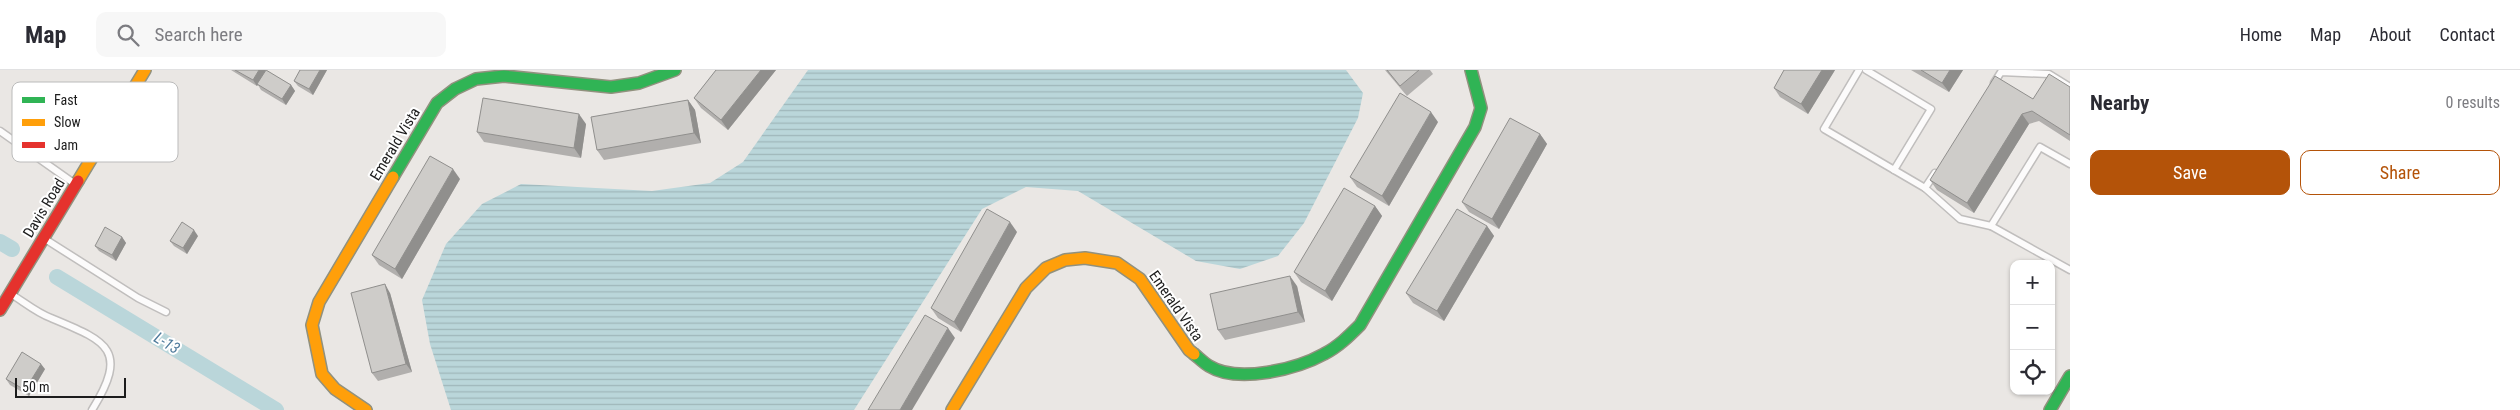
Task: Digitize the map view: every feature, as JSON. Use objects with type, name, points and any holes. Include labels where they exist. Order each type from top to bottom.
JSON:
[{"type":"street","name":"Davis Road","points":[[138,82],[145,70]]},
{"type":"street","name":"Emerald Vista","points":[[366,410],[335,389],[322,374],[316,353],[312,325],[319,302],[437,103],[464,84],[489,76],[602,88],[627,86],[655,79],[675,70]]},
{"type":"street","name":"Emerald Vista","points":[[952,410],[1027,286],[1046,268],[1068,258],[1099,257],[1123,265],[1141,279],[1186,349],[1204,365],[1225,374],[1245,376],[1267,374],[1323,357],[1340,346],[1360,325],[1476,126],[1481,108],[1471,70]]},
{"type":"street","name":"Davis Road","points":[[0,310],[90,162]]},
{"type":"street","points":[[2050,410],[2070,376]]},
{"type":"lane","points":[[1860,70],[1824,129],[1925,188],[1960,219],[1991,226],[2070,270]]},
{"type":"lane","points":[[1866,70],[1931,109],[1894,170]]},
{"type":"lane","points":[[1990,88],[2001,72],[2049,74],[2070,87]]},
{"type":"lane","points":[[0,131],[12,140]]},
{"type":"lane","points":[[1991,226],[2040,147],[2070,164]]},
{"type":"lane","points":[[44,162],[76,185]]},
{"type":"lane","points":[[1925,188],[1942,163]]},
{"type":"lane","points":[[44,238],[138,298],[166,312]]},
{"type":"lane","points":[[10,294],[49,318],[87,332],[106,346],[112,371],[92,410]]},
{"type":"water","points":[[808,70],[1346,70],[1363,93],[1358,118],[1304,223],[1278,256],[1240,269],[1196,261],[1078,191],[1026,187],[982,209],[854,410],[451,410],[430,344],[422,300],[446,244],[482,204],[521,184],[652,191],[710,183],[743,162]]},
{"type":"building","points":[[235,70],[259,70],[253,80]]},
{"type":"building","points":[[266,70],[291,85],[282,99],[257,84]]},
{"type":"building","points":[[300,70],[320,70],[309,89],[294,81]]},
{"type":"building","points":[[716,70],[761,70],[721,120],[694,98]]},
{"type":"building","points":[[1387,70],[1419,70],[1400,86]]},
{"type":"building","points":[[1784,70],[1822,70],[1801,104],[1774,88]]},
{"type":"building","points":[[1921,70],[1950,70],[1942,83]]},
{"type":"building","points":[[2049,74],[2070,87],[2070,135],[2032,111],[2022,114],[1967,203],[1930,180],[1995,76],[2033,99]]},
{"type":"building","points":[[1400,93],[1431,112],[1382,196],[1350,177]]},
{"type":"building","points":[[483,98],[579,114],[574,148],[477,132]]},
{"type":"building","points":[[688,100],[694,133],[597,150],[591,117]]},
{"type":"building","points":[[1510,118],[1540,134],[1492,219],[1462,202]]},
{"type":"building","points":[[430,156],[453,169],[395,269],[372,255]]},
{"type":"building","points":[[1344,188],[1375,206],[1325,291],[1294,272]]},
{"type":"building","points":[[987,209],[1010,222],[954,322],[931,308]]},
{"type":"building","points":[[1457,209],[1487,226],[1437,311],[1406,293]]},
{"type":"building","points":[[182,222],[194,230],[183,248],[170,241]]},
{"type":"building","points":[[105,227],[122,237],[112,255],[95,246]]},
{"type":"building","points":[[1290,276],[1298,312],[1218,330],[1210,294]]},
{"type":"building","points":[[385,284],[406,364],[372,373],[351,293]]},
{"type":"building","points":[[925,315],[948,328],[900,410],[868,410]]},
{"type":"building","points":[[22,352],[41,364],[25,390],[6,379]]},
{"type":"waterway","name":"L-13","points":[[0,242],[12,249]]},
{"type":"waterway","name":"L-13","points":[[57,277],[276,410]]},
{"type":"traffic: fast","points":[[393,177],[437,103],[455,89],[476,79],[504,76],[611,87],[639,83],[675,70]]},
{"type":"traffic: fast","points":[[1194,354],[1209,366],[1221,371],[1235,374],[1267,372],[1299,365],[1324,354],[1339,345],[1360,325],[1475,127],[1481,108],[1471,70]]},
{"type":"traffic: fast","points":[[2050,410],[2070,376]]},
{"type":"traffic: slow","points":[[138,82],[145,70]]},
{"type":"traffic: slow","points":[[78,181],[89,162]]},
{"type":"traffic: slow","points":[[366,410],[335,389],[322,374],[312,325],[319,302],[393,177]]},
{"type":"traffic: slow","points":[[952,410],[1026,288],[1046,268],[1065,260],[1085,258],[1117,263],[1140,279],[1189,350],[1194,354]]},
{"type":"traffic: jam","points":[[0,310],[78,181]]}]
